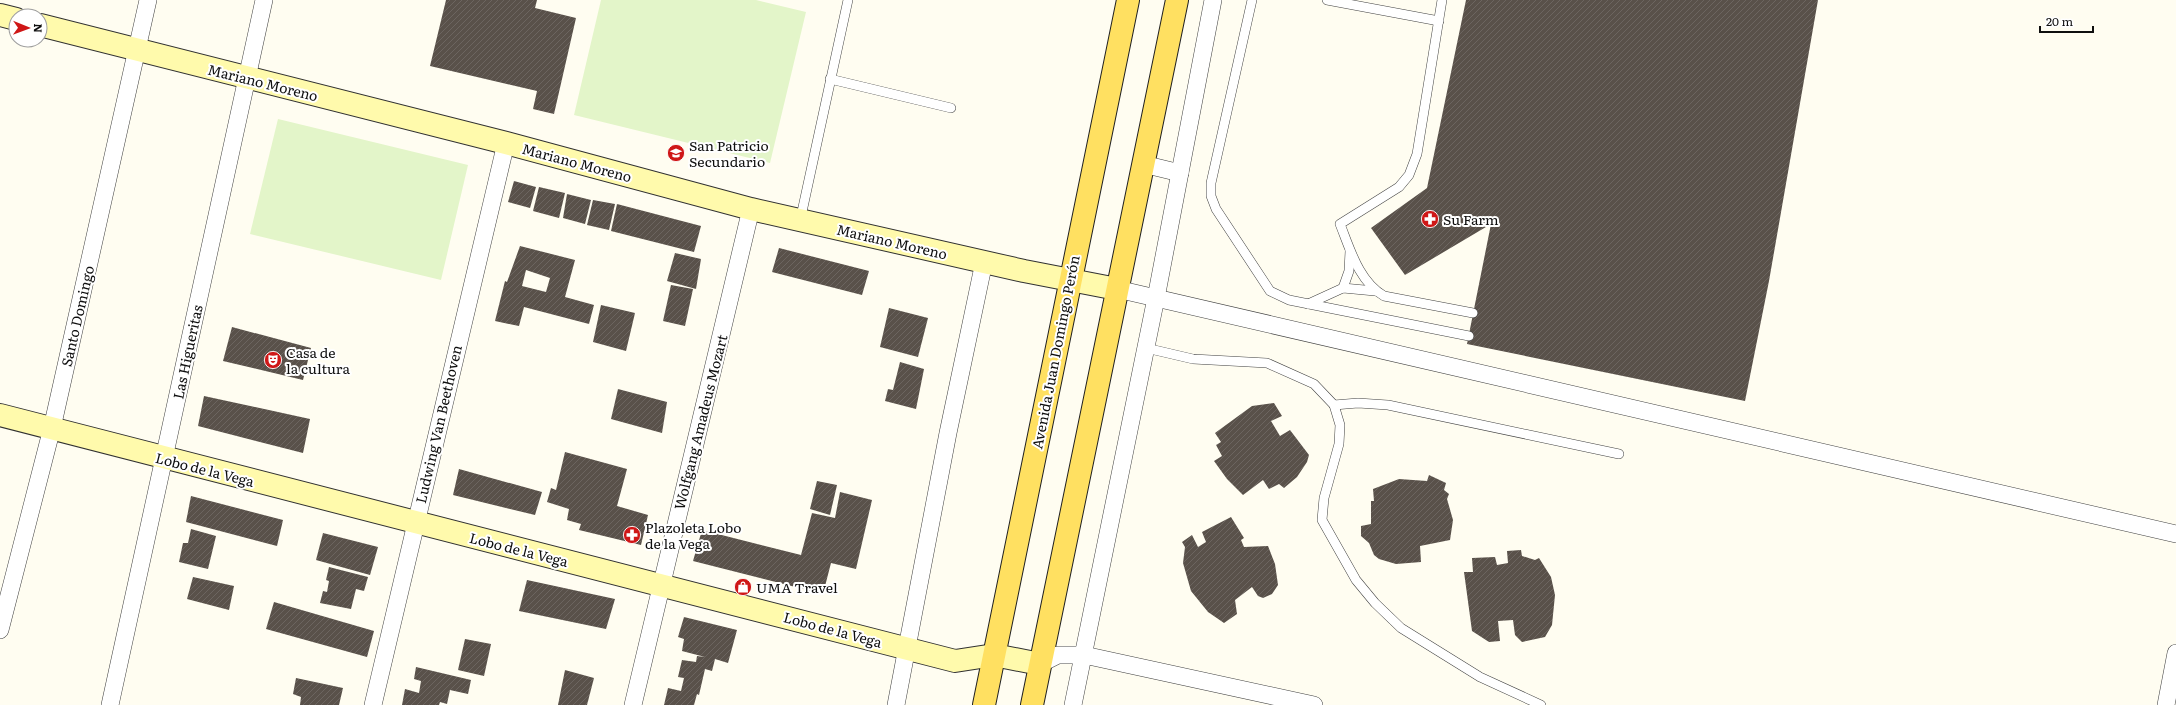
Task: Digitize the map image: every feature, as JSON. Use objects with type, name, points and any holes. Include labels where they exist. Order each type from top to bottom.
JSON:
[{"type":"main road","name":"Avenida Juan Domingo Perón","points":[[984,705],[1128,0]]},
{"type":"main road","points":[[1032,705],[1176,0]]},
{"type":"street","name":"Santo Domingo","points":[[0,630],[52,428],[148,0]]},
{"type":"street","name":"Las Higueritas","points":[[110,705],[264,0]]},
{"type":"street","points":[[1073,705],[1156,298],[1213,0]]},
{"type":"street","name":"Mariano Moreno","points":[[48,27],[247,79],[506,143],[751,209],[984,262],[1117,289]]},
{"type":"street","name":"Ludwing Van Beethoven","points":[[372,705],[506,143]]},
{"type":"street","points":[[1143,164],[1180,173]]},
{"type":"street","name":"Wolfgang Amadeus Mozart","points":[[633,705],[751,209]]},
{"type":"street","points":[[896,705],[906,648],[984,262]]},
{"type":"street","points":[[1117,289],[2176,534]]},
{"type":"street","name":"Lobo de la Vega","points":[[0,415],[415,523],[661,584],[955,661],[994,655],[1040,664]]},
{"type":"street","points":[[2166,705],[2176,653]]},
{"type":"street","points":[[1040,664],[1058,655],[1084,655],[1314,705]]},
{"type":"lane","points":[[800,221],[848,0]]},
{"type":"lane","points":[[1252,0],[1214,170],[1211,196],[1216,209],[1270,291],[1278,296],[1308,304],[1469,336]]},
{"type":"lane","points":[[1327,0],[1439,21]]},
{"type":"lane","points":[[1442,0],[1417,154],[1409,175],[1399,187],[1340,224],[1364,278],[1375,291],[1384,296],[1473,313]]},
{"type":"lane","points":[[830,79],[951,108]]},
{"type":"lane","points":[[1343,288],[1349,270],[1350,248]]},
{"type":"lane","points":[[1308,304],[1343,288],[1375,291]]},
{"type":"lane","points":[[1146,348],[1193,359],[1267,364],[1314,384],[1334,405],[1340,425],[1339,444],[1324,498],[1322,520],[1356,580],[1375,604],[1401,628],[1480,677],[1541,705]]},
{"type":"lane","points":[[1334,405],[1358,403],[1388,405],[1619,454]]},
{"type":"green space","points":[[601,0],[756,0],[806,12],[770,163],[574,115]]},
{"type":"green space","points":[[278,119],[468,165],[441,280],[250,234]]},
{"type":"building","points":[[446,0],[537,0],[535,8],[576,18],[554,114],[533,109],[537,91],[430,66]]},
{"type":"building","points":[[1466,0],[1818,0],[1769,281],[1745,401],[1467,344],[1491,224],[1405,275],[1371,228],[1427,188]]},
{"type":"building","points":[[514,181],[536,187],[530,208],[508,202]]},
{"type":"building","points":[[539,187],[565,193],[559,218],[533,211]]},
{"type":"building","points":[[567,194],[591,200],[585,224],[563,218]]},
{"type":"building","points":[[593,200],[615,204],[609,230],[587,225]]},
{"type":"building","points":[[617,204],[701,226],[694,252],[611,231]]},
{"type":"building","points":[[520,246],[575,260],[565,297],[594,305],[589,324],[524,307],[519,326],[495,321],[505,281],[507,282]],"holes":[[[526,270],[550,278],[546,292],[522,286]]]},
{"type":"building","points":[[779,248],[869,271],[862,295],[772,272]]},
{"type":"building","points":[[675,253],[701,259],[696,289],[667,281]]},
{"type":"building","points":[[671,285],[693,289],[685,326],[663,321]]},
{"type":"building","points":[[601,305],[635,313],[626,351],[593,342]]},
{"type":"building","points":[[889,308],[928,318],[918,357],[880,347]]},
{"type":"building","points":[[232,327],[311,348],[303,380],[223,361]]},
{"type":"building","points":[[900,362],[924,369],[916,409],[885,401],[888,389],[893,390]]},
{"type":"building","points":[[618,389],[667,402],[662,433],[611,419]]},
{"type":"building","points":[[204,396],[310,419],[303,453],[198,426]]},
{"type":"building","points":[[1274,403],[1282,416],[1271,421],[1280,436],[1290,430],[1309,455],[1307,462],[1297,477],[1284,488],[1279,484],[1269,489],[1263,480],[1243,495],[1227,479],[1214,461],[1222,456],[1216,445],[1221,442],[1215,433],[1252,406]]},
{"type":"building","points":[[565,452],[627,469],[617,506],[648,515],[641,545],[579,530],[581,524],[567,520],[569,509],[547,502],[551,488],[556,490]]},
{"type":"building","points":[[459,469],[542,492],[535,515],[453,495]]},
{"type":"building","points":[[1429,475],[1446,483],[1444,490],[1449,494],[1447,499],[1453,520],[1450,540],[1420,546],[1421,562],[1396,564],[1379,559],[1374,555],[1369,543],[1361,536],[1361,526],[1371,524],[1371,501],[1374,501],[1373,489],[1399,479],[1427,481]]},
{"type":"building","points":[[817,481],[837,485],[830,515],[810,509]]},
{"type":"building","points":[[840,492],[872,500],[856,569],[831,563],[823,594],[693,561],[702,530],[801,555],[812,513],[835,518]]},
{"type":"building","points":[[191,496],[283,520],[277,546],[186,522]]},
{"type":"building","points":[[1231,517],[1244,538],[1241,540],[1244,547],[1268,546],[1275,564],[1278,585],[1272,594],[1263,598],[1258,596],[1252,587],[1235,600],[1237,614],[1224,623],[1208,612],[1191,591],[1183,563],[1185,547],[1182,542],[1192,535],[1198,547],[1206,542],[1202,532]]},
{"type":"building","points":[[191,529],[216,536],[208,569],[179,562],[183,543],[188,543]]},
{"type":"building","points":[[323,533],[378,547],[370,575],[316,560]]},
{"type":"building","points":[[1521,550],[1522,556],[1535,560],[1539,558],[1551,577],[1555,595],[1552,625],[1545,637],[1522,642],[1515,635],[1513,620],[1498,621],[1500,641],[1489,642],[1472,631],[1464,572],[1473,572],[1472,558],[1495,557],[1497,565],[1508,563],[1507,551]]},
{"type":"building","points":[[329,567],[368,577],[364,591],[356,589],[351,609],[320,603],[323,591],[327,592],[329,581],[326,580]]},
{"type":"building","points":[[193,577],[234,586],[229,610],[187,599]]},
{"type":"building","points":[[527,580],[615,599],[606,629],[519,611]]},
{"type":"building","points":[[274,602],[374,631],[367,657],[266,629]]},
{"type":"building","points":[[684,617],[737,630],[728,663],[715,659],[712,671],[705,669],[699,695],[697,694],[694,705],[664,705],[668,688],[681,691],[684,678],[678,677],[682,660],[696,662],[697,656],[705,657],[682,651],[684,639],[678,637]]},
{"type":"building","points":[[465,639],[491,644],[484,676],[458,670]]},
{"type":"building","points":[[416,667],[471,680],[468,694],[450,690],[447,704],[440,702],[439,705],[402,705],[405,689],[419,693],[421,681],[414,679]]},
{"type":"building","points":[[565,670],[594,678],[587,705],[558,705]]},
{"type":"building","points":[[296,678],[343,688],[339,705],[300,705],[301,697],[293,694]]},
{"type":"place","name":"San Patricio Secundario","points":[[676,153]]},
{"type":"place","name":"Su Farm","points":[[1430,219]]},
{"type":"place","name":"Casa de la cultura","points":[[273,360]]},
{"type":"place","name":"Plazoleta Lobo de la Vega","points":[[632,535]]},
{"type":"place","name":"UMA Travel","points":[[743,587]]}]
